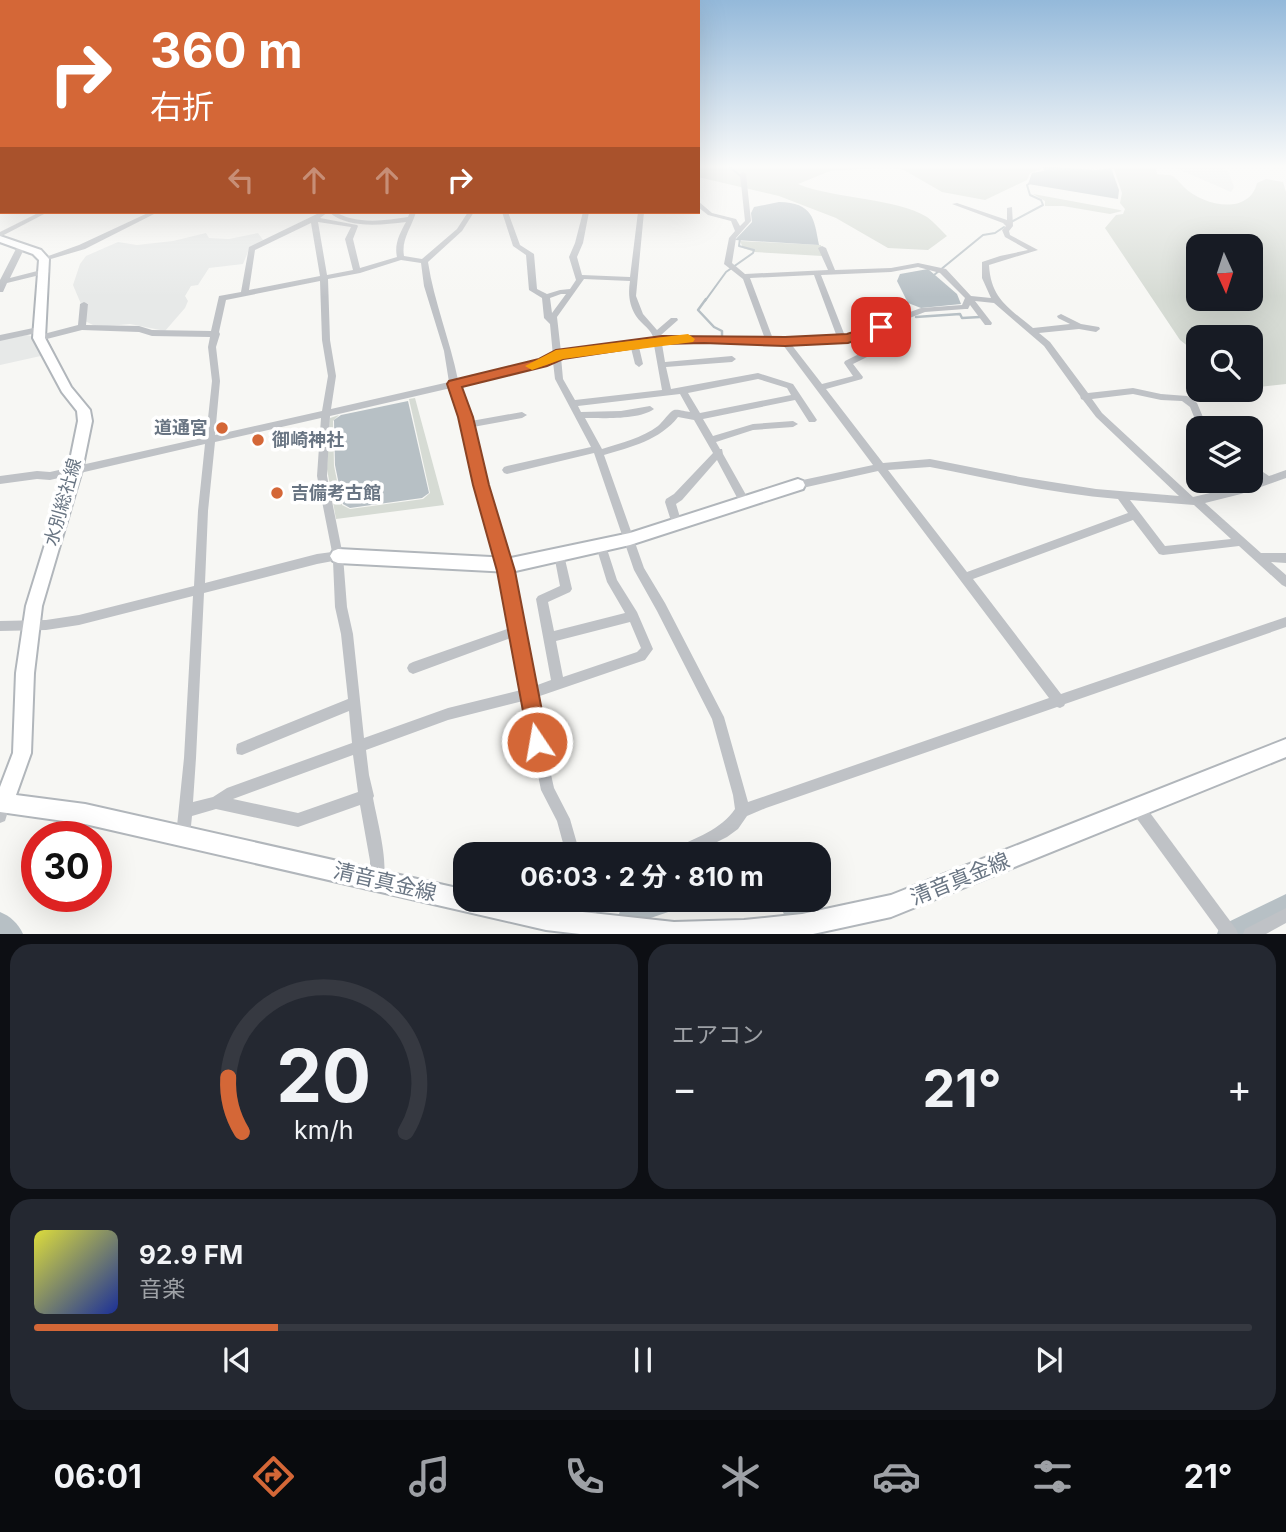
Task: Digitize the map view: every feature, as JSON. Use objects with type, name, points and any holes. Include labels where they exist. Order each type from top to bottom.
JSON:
[{"type":"main road","points":[[0,237],[37,253],[45,265],[39,334]]},
{"type":"main road","name":"水別総社線","points":[[1,807],[22,754],[24,673],[31,626],[45,564],[75,470],[85,421],[83,410],[66,388],[39,334]]},
{"type":"main road","points":[[338,556],[503,566],[629,539],[798,485]]},
{"type":"main road","name":"清音真金線","points":[[1,807],[85,814],[594,930],[674,933],[744,931],[840,918],[930,893],[1286,748]]},
{"type":"street","points":[[705,210],[710,214],[734,220],[738,231]]},
{"type":"street","points":[[747,210],[748,220],[733,238],[727,259],[733,268],[745,276],[770,341]]},
{"type":"street","points":[[971,210],[999,219],[1010,226]]},
{"type":"street","points":[[1010,210],[1010,226]]},
{"type":"street","points":[[0,237],[41,214]]},
{"type":"street","points":[[2,282],[45,265],[151,214]]},
{"type":"street","points":[[245,292],[252,248],[322,214]]},
{"type":"street","points":[[337,214],[375,222],[412,215]]},
{"type":"street","points":[[183,836],[209,439],[216,381],[212,347],[222,298],[357,271],[401,258],[424,261],[457,233],[470,214]]},
{"type":"street","points":[[506,214],[517,246],[530,254],[533,290],[545,297],[573,291]]},
{"type":"street","points":[[586,214],[573,257],[579,277],[573,291],[553,317],[559,379],[598,451],[639,570],[718,717],[742,811]]},
{"type":"street","points":[[641,214],[631,289],[639,315],[657,337],[667,393]]},
{"type":"street","points":[[401,258],[399,247],[405,225],[412,215]]},
{"type":"street","points":[[314,219],[355,226],[349,239],[357,271]]},
{"type":"street","points":[[314,219],[324,278],[326,340],[332,376],[325,414],[322,475],[338,556],[340,602],[347,634],[353,703],[377,862],[377,880]]},
{"type":"street","points":[[1010,226],[1005,230],[1007,236],[1034,250],[1001,257],[985,264],[986,278],[996,301],[1047,344],[1099,415],[1286,582]]},
{"type":"street","points":[[0,290],[21,247]]},
{"type":"street","points":[[822,248],[832,272]]},
{"type":"street","points":[[424,261],[428,286],[449,351],[454,384],[503,566],[518,630],[548,790],[564,819],[570,842]]},
{"type":"street","points":[[745,276],[891,270],[918,265],[942,271],[969,298],[988,323]]},
{"type":"street","points":[[817,273],[842,339]]},
{"type":"street","points":[[579,277],[633,279]]},
{"type":"street","points":[[545,297],[548,318],[553,324]]},
{"type":"street","points":[[969,298],[996,301]]},
{"type":"street","points":[[0,480],[50,476],[454,384],[556,356],[634,344],[657,337],[785,342],[842,339],[862,335],[924,310],[965,307],[969,298]]},
{"type":"street","points":[[82,327],[84,304]]},
{"type":"street","points":[[1061,316],[1079,326]]},
{"type":"street","points":[[657,337],[674,320]]},
{"type":"street","points":[[1032,331],[1079,326],[1096,329]]},
{"type":"street","points":[[0,338],[82,327],[139,329],[152,333],[216,334]]},
{"type":"street","points":[[785,342],[1060,702]]},
{"type":"street","points":[[634,344],[639,364]]},
{"type":"street","points":[[820,388],[859,377],[848,363],[866,354]]},
{"type":"street","points":[[661,365],[732,359]]},
{"type":"street","points":[[573,403],[683,391],[758,376],[790,386],[812,421]]},
{"type":"street","points":[[683,391],[713,440],[745,502]]},
{"type":"street","points":[[1084,397],[1133,391],[1161,397],[1184,397],[1194,405],[1198,416]]},
{"type":"street","points":[[507,470],[631,443],[668,425],[676,413],[698,417],[796,397]]},
{"type":"street","points":[[579,415],[621,414],[650,409]]},
{"type":"street","points":[[467,425],[522,415]]},
{"type":"street","points":[[713,440],[753,427],[793,424]]},
{"type":"street","points":[[677,524],[670,502],[678,497],[719,452]]},
{"type":"street","points":[[798,485],[881,467],[930,463],[1020,481],[1121,495],[1193,500],[1241,490],[1286,474]]},
{"type":"street","points":[[1263,477],[1267,480]]},
{"type":"street","points":[[1121,495],[1163,551],[1240,542]]},
{"type":"street","points":[[965,577],[1135,515]]},
{"type":"street","points":[[219,803],[227,795],[448,714],[528,694],[641,656],[646,649],[633,616],[612,582],[601,546]]},
{"type":"street","points":[[558,684],[541,599],[566,589],[559,555]]},
{"type":"street","points":[[0,626],[31,626],[79,620],[317,559],[338,556]]},
{"type":"street","points":[[1258,557],[1286,558]]},
{"type":"street","points":[[549,637],[633,616]]},
{"type":"street","points":[[702,842],[733,824],[742,811],[1286,622]]},
{"type":"street","points":[[413,668],[518,630]]},
{"type":"street","points":[[242,749],[353,703]]},
{"type":"street","points":[[186,811],[209,803],[219,803],[298,820],[366,796]]},
{"type":"street","points":[[1137,807],[1229,931]]},
{"type":"street","points":[[590,912],[594,930]]},
{"type":"street","points":[[1250,933],[1286,915]]},
{"type":"shaded area","points":[[753,210],[806,210],[813,220],[819,245],[735,240],[752,222]]},
{"type":"shaded area","points":[[814,210],[910,210],[927,217],[947,236],[928,250],[888,248],[836,218]]},
{"type":"shaded area","points":[[1084,210],[1122,211],[1110,214]]},
{"type":"shaded area","points":[[1125,210],[1286,210],[1286,384],[1263,387],[1263,325],[1186,325],[1186,345],[1180,340],[1105,228],[1116,215],[1123,214]]},
{"type":"shaded area","points":[[206,233],[209,238],[229,239],[258,233],[263,240],[250,247],[243,264],[209,268],[198,285],[191,286],[185,296],[188,301],[185,308],[165,331],[130,324],[97,327],[85,321],[88,303],[81,304],[73,285],[80,264],[86,256],[118,242],[137,245],[173,241]]},
{"type":"shaded area","points":[[740,241],[821,245],[822,256],[755,252],[743,248]]},
{"type":"shaded area","points":[[928,269],[957,294],[961,304],[921,308],[908,303],[897,281],[900,274]]},
{"type":"shaded area","points":[[27,335],[34,337],[45,355],[0,365],[0,340]]},
{"type":"shaded area","points":[[415,398],[444,505],[336,519],[327,469],[330,418],[339,415],[333,421],[334,466],[342,505],[350,509],[423,499],[430,493],[409,399]]},
{"type":"shaded area","points":[[408,401],[429,493],[422,498],[350,508],[343,504],[335,465],[334,420],[341,415]]},
{"type":"waterway","points":[[1011,222],[1034,210]]},
{"type":"waterway","points":[[934,275],[983,235],[995,233],[1004,227]]},
{"type":"waterway","points":[[705,301],[726,272],[753,253],[754,250],[739,246],[740,238]]},
{"type":"waterway","points":[[706,299],[698,310],[714,327],[722,331],[722,336]]},
{"type":"waterway","points":[[905,306],[908,314]]},
{"type":"waterway","points":[[916,317],[960,314],[962,318],[980,317]]},
{"type":"waterway","points":[[46,339],[54,354]]},
{"type":"waterway","points":[[1228,934],[1286,905]]},
{"type":"waterway","points":[[630,914],[636,912]]},
{"type":"waterway","points":[[0,923],[12,934]]},
{"type":"slow traffic","points":[[532,366],[556,358],[556,355],[662,340],[688,339]]},
{"type":"place","name":"道通宮","points":[[222,428]]},
{"type":"place","name":"御崎神社","points":[[258,440]]},
{"type":"place","name":"吉備考古館","points":[[277,493]]},
{"type":"route","points":[[537,742],[506,571],[500,559],[466,417],[454,384],[542,363],[556,358],[556,355],[662,340],[704,338],[785,342],[848,339],[881,327]]}]
